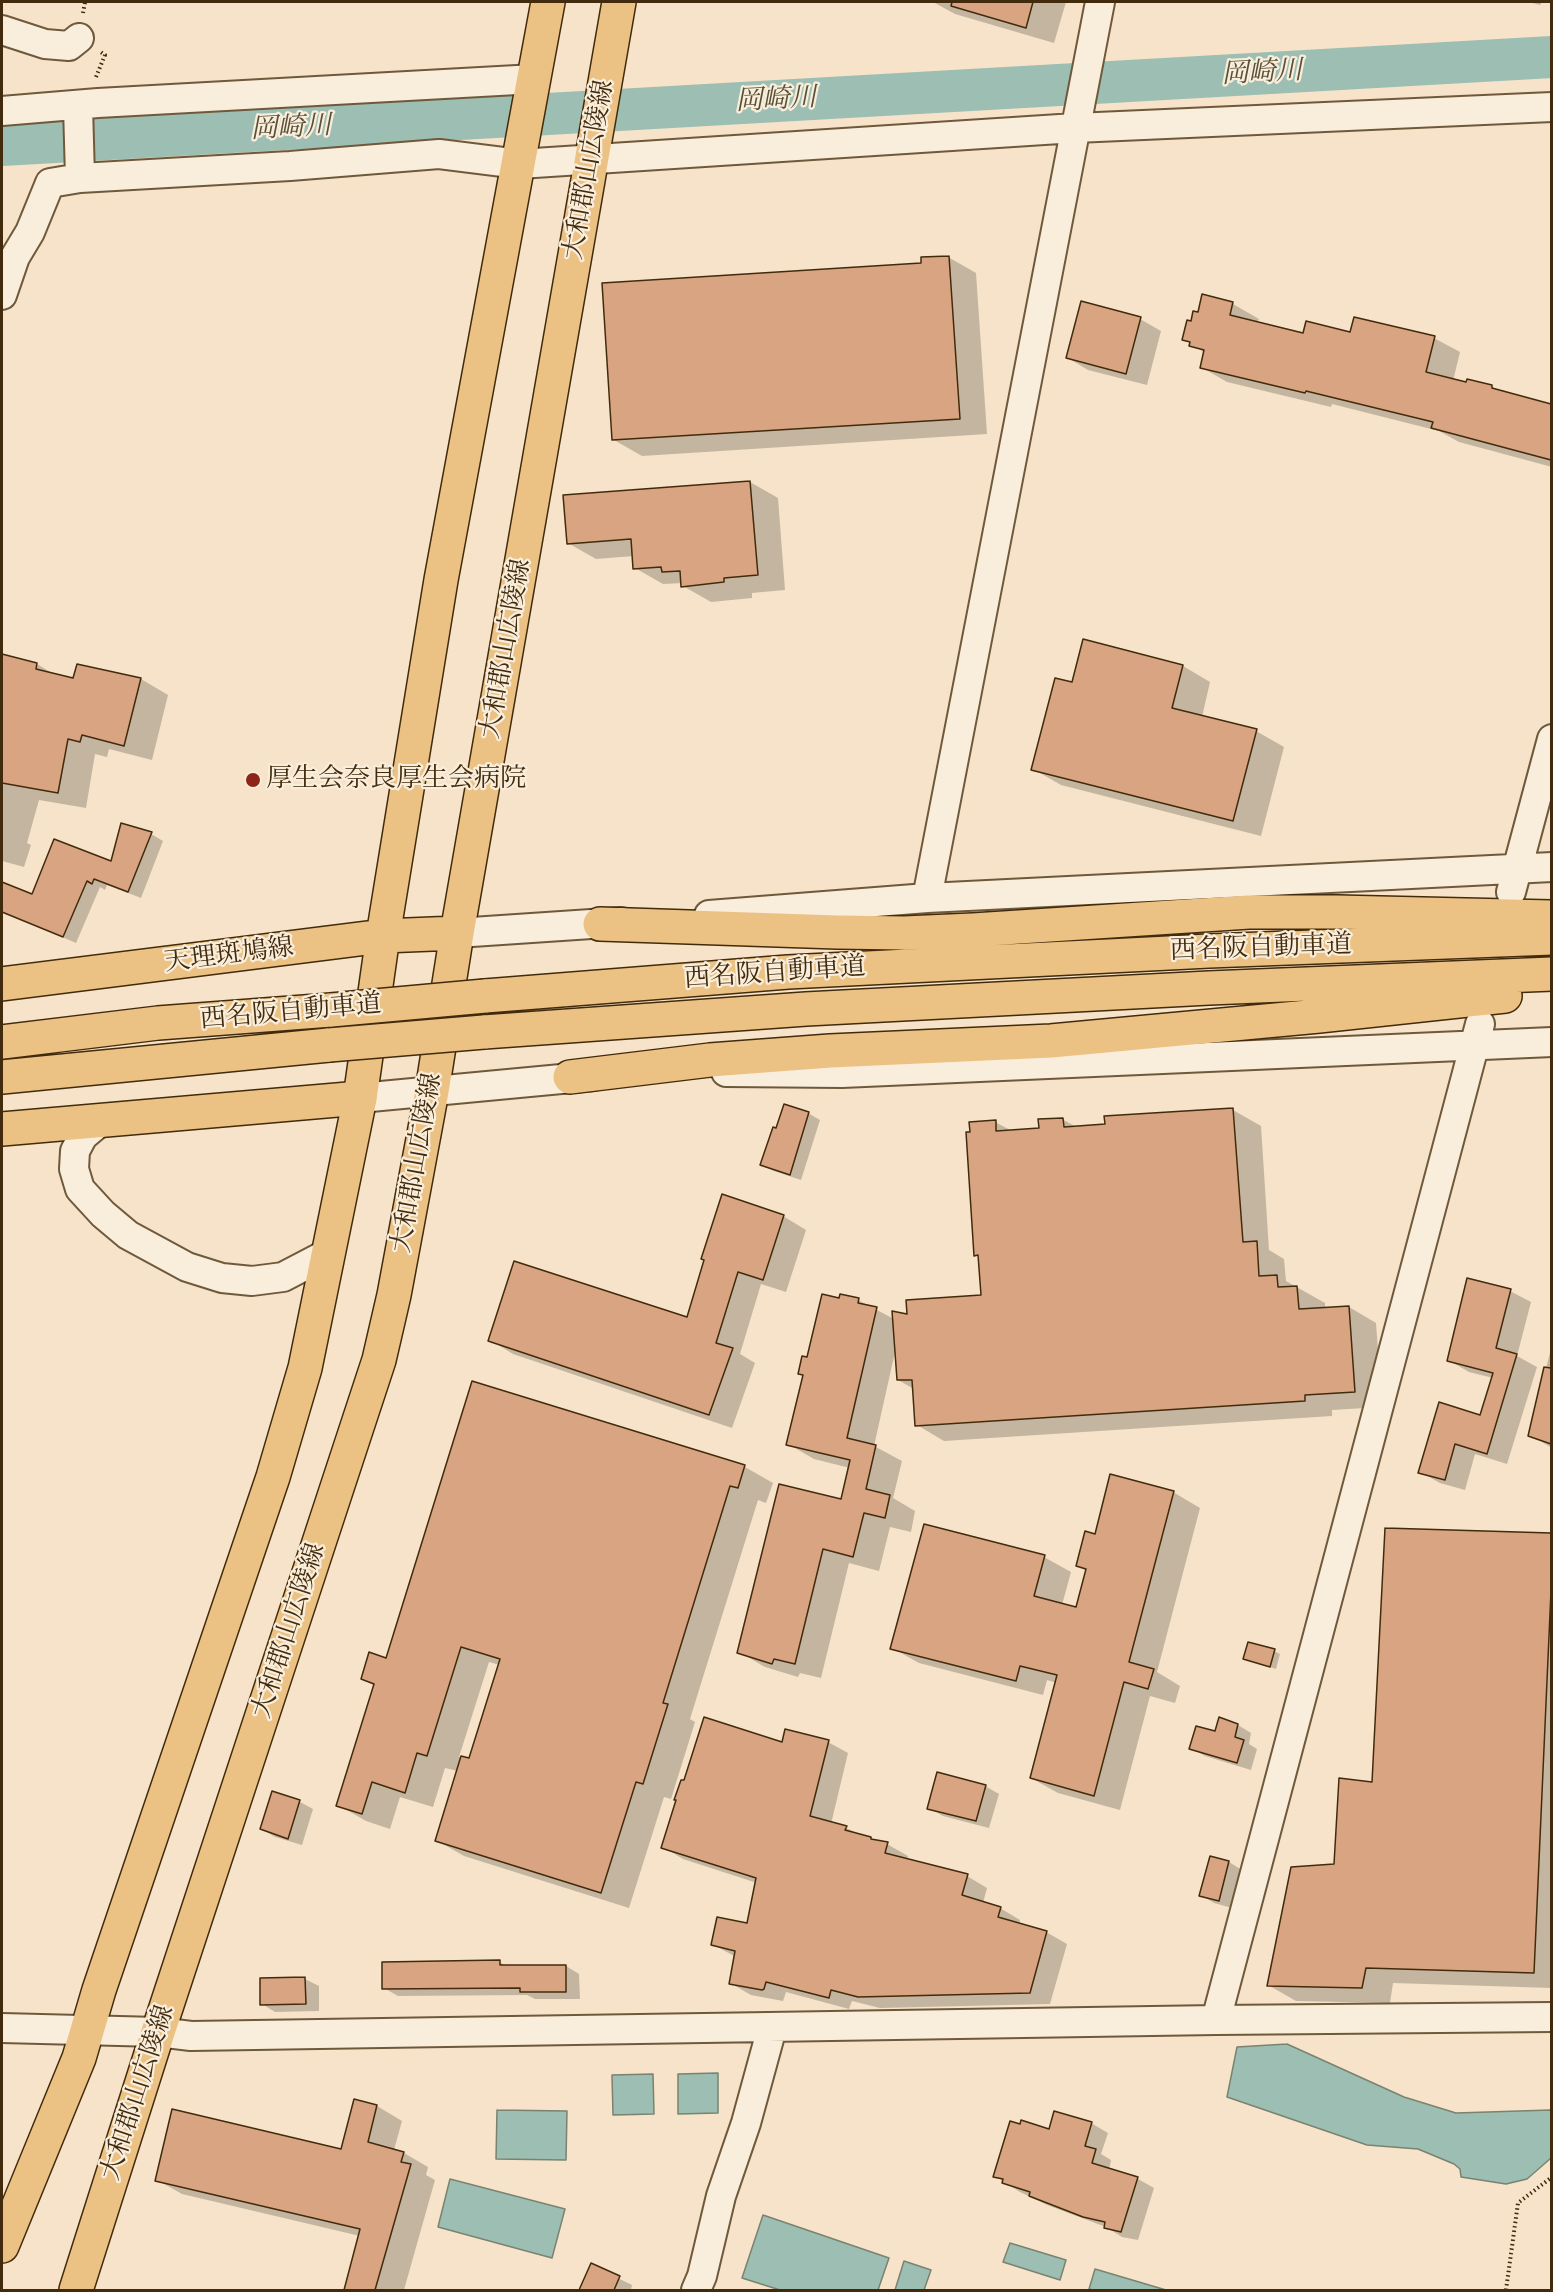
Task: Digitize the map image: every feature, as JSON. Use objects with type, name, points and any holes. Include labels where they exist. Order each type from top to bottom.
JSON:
[{"type":"main road","points":[[2,2246],[79,2058],[273,1477],[305,1368],[360,1098],[383,936],[441,580],[548,2]]},
{"type":"main road","name":"大和郡山広陵線","points":[[76,2290],[158,2032],[379,1360],[394,1295],[432,1091],[457,933],[619,2]]},
{"type":"main road","points":[[600,924],[904,933],[1249,912],[1551,917]]},
{"type":"main road","name":"天理斑鳩線","points":[[2,984],[383,936],[457,933]]},
{"type":"main road","name":"西名阪自動車道","points":[[2,1042],[158,1023],[788,972],[1209,951],[1551,938]]},
{"type":"main road","name":"西名阪自動車道","points":[[2,1077],[329,1045],[806,1009],[1209,988],[1551,974]]},
{"type":"main road","points":[[570,1077],[721,1059],[830,1051],[1050,1041],[1551,991]]},
{"type":"main road","points":[[2,1030],[40,1026],[158,1023]]},
{"type":"main road","points":[[2,1129],[360,1098]]},
{"type":"street","points":[[927,898],[1100,2]]},
{"type":"street","points":[[2,30],[45,44],[69,46],[79,38]]},
{"type":"street","points":[[2,111],[78,106],[98,102],[534,85]]},
{"type":"street","points":[[78,106],[80,178]]},
{"type":"street","points":[[2,295],[15,257],[30,232],[50,183],[80,178],[290,166],[439,154],[520,157],[1076,124],[1551,107]]},
{"type":"street","points":[[1515,880],[1551,739]]},
{"type":"street","points":[[457,933],[927,898],[1515,880],[1551,867]]},
{"type":"street","points":[[360,1098],[570,1077],[704,1072],[842,1073],[1478,1034],[1551,1042]]},
{"type":"street","points":[[1216,2020],[1478,1034]]},
{"type":"street","points":[[102,1120],[83,1136],[75,1151],[74,1169],[80,1189],[103,1214],[128,1235],[188,1267],[222,1278],[252,1281],[283,1277],[327,1254]]},
{"type":"street","points":[[2,2028],[158,2032],[191,2036],[1551,2017]]},
{"type":"street","points":[[696,2290],[702,2276],[721,2196],[746,2122],[772,2028]]},
{"type":"path","points":[[78,106],[101,70],[105,55],[79,38]]},
{"type":"path","points":[[1506,2290],[1518,2203],[1551,2177]]},
{"type":"water","points":[[1287,2044],[1404,2097],[1456,2113],[1551,2110],[1551,2158],[1527,2179],[1506,2184],[1461,2177],[1460,2169],[1454,2164],[1418,2149],[1367,2145],[1227,2097],[1237,2047]]},
{"type":"water","points":[[718,2073],[718,2113],[678,2114],[678,2074]]},
{"type":"water","points":[[653,2074],[654,2114],[613,2115],[612,2075]]},
{"type":"water","points":[[497,2110],[567,2111],[566,2160],[496,2159]]},
{"type":"water","points":[[450,2179],[565,2209],[552,2258],[438,2227]]},
{"type":"water","points":[[763,2215],[889,2258],[878,2290],[780,2290],[742,2278]]},
{"type":"water","points":[[1010,2243],[1066,2260],[1060,2280],[1003,2262]]},
{"type":"water","points":[[904,2261],[931,2270],[924,2290],[895,2290]]},
{"type":"water","points":[[1095,2269],[1166,2290],[1089,2289]]},
{"type":"building","points":[[952,2],[1033,2],[1026,28],[951,6]]},
{"type":"building","points":[[949,256],[960,419],[612,440],[602,283],[921,263],[921,257]]},
{"type":"building","points":[[1202,294],[1233,302],[1230,315],[1303,333],[1306,321],[1350,332],[1354,317],[1435,336],[1426,372],[1466,382],[1467,379],[1492,385],[1492,388],[1551,404],[1551,460],[1431,428],[1433,422],[1200,368],[1204,350],[1189,346],[1190,342],[1182,340],[1187,320],[1191,321],[1193,311],[1198,312]]},
{"type":"building","points":[[1081,301],[1141,317],[1126,374],[1066,358]]},
{"type":"building","points":[[750,481],[758,575],[724,578],[724,582],[681,587],[680,571],[662,572],[661,567],[633,569],[631,539],[567,544],[563,495]]},
{"type":"building","points":[[1083,639],[1183,665],[1172,708],[1257,729],[1233,821],[1031,770],[1055,678],[1072,682]]},
{"type":"building","points":[[2,654],[37,663],[36,669],[73,678],[77,664],[141,678],[124,746],[82,735],[80,742],[68,739],[58,793],[2,783]]},
{"type":"building","points":[[121,823],[152,832],[128,892],[94,879],[92,884],[87,881],[63,937],[2,912],[2,882],[32,894],[54,839],[111,861]]},
{"type":"building","points":[[784,1104],[809,1112],[790,1175],[760,1165],[773,1127],[776,1128]]},
{"type":"building","points":[[1233,1108],[1243,1242],[1257,1241],[1259,1276],[1277,1275],[1278,1287],[1297,1286],[1299,1309],[1349,1306],[1355,1392],[1305,1395],[1305,1401],[915,1426],[912,1380],[897,1380],[892,1311],[907,1314],[906,1300],[981,1295],[978,1255],[974,1256],[966,1132],[970,1132],[969,1122],[996,1120],[996,1131],[1039,1128],[1038,1119],[1063,1118],[1064,1127],[1105,1124],[1104,1116]]},
{"type":"building","points":[[722,1194],[784,1215],[763,1280],[738,1272],[716,1343],[733,1348],[709,1415],[488,1341],[514,1261],[687,1317],[704,1260],[701,1259]]},
{"type":"building","points":[[1467,1278],[1511,1289],[1496,1348],[1517,1354],[1487,1454],[1455,1444],[1445,1480],[1418,1473],[1439,1402],[1480,1415],[1493,1373],[1447,1361]]},
{"type":"building","points":[[822,1294],[839,1298],[840,1294],[859,1298],[858,1303],[877,1307],[847,1438],[876,1445],[866,1489],[890,1495],[885,1518],[864,1513],[853,1557],[823,1549],[795,1664],[774,1659],[772,1664],[737,1653],[779,1484],[841,1499],[850,1460],[786,1445],[803,1375],[798,1374],[802,1356],[807,1357]]},
{"type":"building","points":[[1544,1367],[1551,1368],[1551,1444],[1528,1436]]},
{"type":"building","points":[[472,1381],[745,1465],[738,1488],[730,1486],[663,1703],[668,1704],[643,1784],[636,1782],[601,1893],[435,1841],[461,1756],[469,1758],[500,1659],[461,1647],[427,1756],[417,1753],[405,1793],[372,1782],[362,1814],[336,1806],[374,1684],[361,1679],[369,1652],[386,1658]]},
{"type":"building","points":[[1110,1474],[1174,1491],[1129,1662],[1154,1669],[1148,1689],[1124,1682],[1094,1796],[1030,1778],[1057,1675],[1020,1666],[1016,1681],[890,1649],[924,1524],[1045,1555],[1034,1596],[1076,1607],[1086,1569],[1076,1566],[1085,1531],[1095,1534]]},
{"type":"building","points":[[1385,1528],[1551,1533],[1551,1591],[1534,1973],[1366,1968],[1362,1988],[1267,1986],[1291,1867],[1334,1864],[1339,1778],[1372,1782]]},
{"type":"building","points":[[1248,1642],[1275,1649],[1270,1667],[1243,1659]]},
{"type":"building","points":[[704,1717],[782,1742],[785,1729],[829,1740],[810,1816],[847,1826],[845,1830],[871,1837],[871,1839],[888,1842],[885,1853],[968,1874],[962,1895],[1001,1907],[998,1917],[1047,1931],[1030,1993],[858,1997],[831,1990],[829,1998],[766,1982],[762,1990],[729,1984],[735,1951],[711,1945],[717,1917],[747,1923],[756,1878],[661,1848],[676,1800],[674,1800],[681,1780],[684,1780]]},
{"type":"building","points":[[1219,1717],[1238,1724],[1235,1737],[1244,1740],[1237,1763],[1189,1749],[1196,1726],[1215,1731]]},
{"type":"building","points":[[937,1772],[986,1785],[976,1821],[927,1809]]},
{"type":"building","points":[[272,1791],[300,1800],[288,1839],[260,1829]]},
{"type":"building","points":[[1210,1856],[1229,1861],[1219,1901],[1199,1896]]},
{"type":"building","points":[[500,1960],[500,1965],[566,1965],[566,1992],[520,1992],[520,1988],[382,1989],[382,1962]]},
{"type":"building","points":[[305,1977],[306,2004],[260,2005],[260,1978]]},
{"type":"building","points":[[354,2099],[377,2105],[368,2142],[404,2152],[401,2162],[411,2164],[375,2290],[344,2290],[360,2229],[155,2181],[172,2109],[341,2149]]},
{"type":"building","points":[[1054,2111],[1092,2122],[1085,2146],[1096,2149],[1092,2163],[1138,2177],[1121,2232],[1104,2228],[1105,2222],[1083,2217],[1029,2196],[1030,2192],[1002,2183],[1003,2179],[993,2177],[1010,2121],[1020,2124],[1021,2120],[1049,2129]]},
{"type":"building","points":[[591,2263],[620,2276],[614,2290],[579,2290]]},
{"type":"waterway","name":"岡崎川","points":[[2,145],[1552,57]]},
{"type":"place","name":"厚生会奈良厚生会病院","points":[[253,780]]}]
